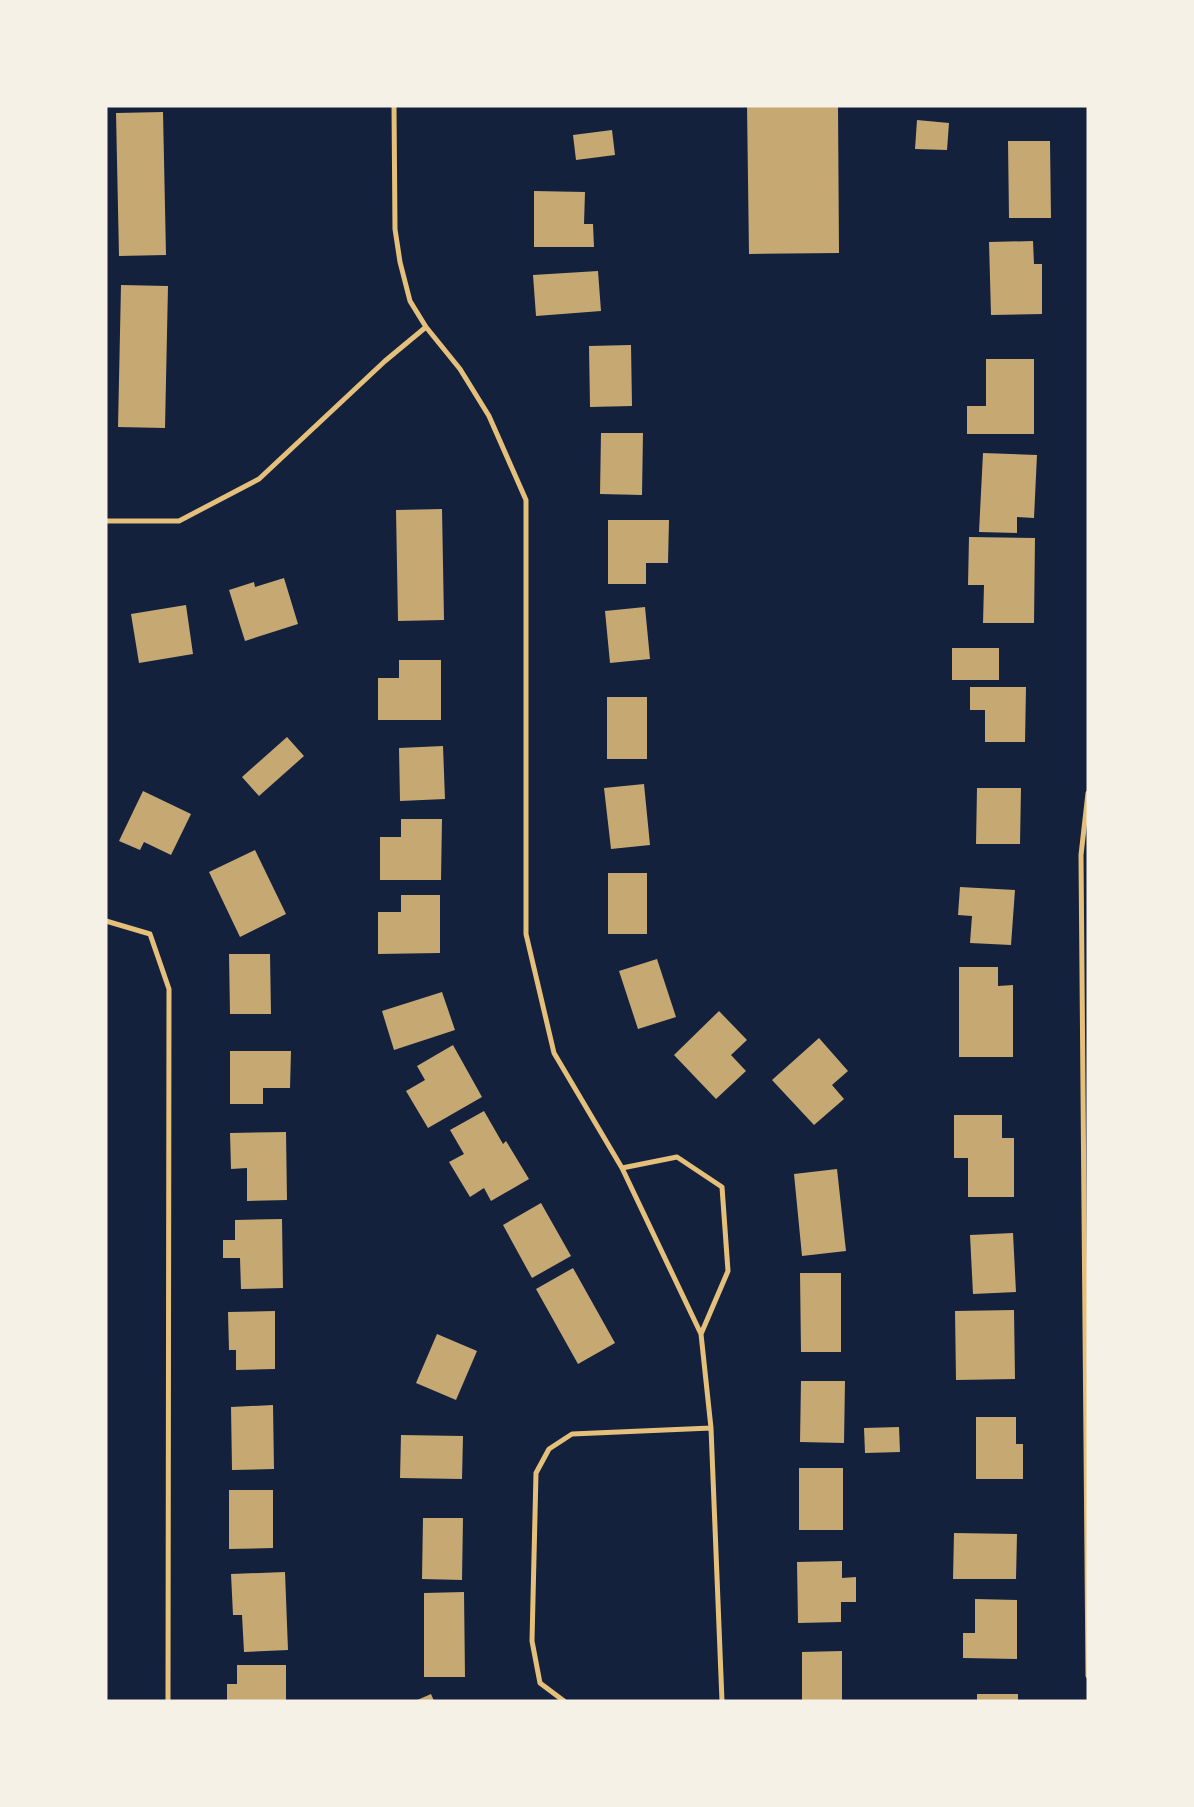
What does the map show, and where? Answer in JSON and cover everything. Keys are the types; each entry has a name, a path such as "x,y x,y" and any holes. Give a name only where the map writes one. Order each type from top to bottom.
{"street":[{"path":"394,106 394,210 403,278 410,301 426,327 460,369 489,416 526,500 526,934 554,1053 622,1168 701,1334 710,1428 722,1701"},
{"path":"106,521 179,521 259,479 385,361 426,327"},
{"path":"1088,793 1081,855 1088,1676"},
{"path":"1081,855 1088,855"},
{"path":"106,921 150,934 169,989 168,1701"},
{"path":"622,1168 677,1157 722,1186 728,1271 701,1334"},
{"path":"564,1701 540,1683 532,1641 536,1473 549,1449 572,1434 710,1428"}],"building":[{"path":"747,106 838,106 839,253 749,254"},
{"path":"163,112 166,255 119,256 116,113"},
{"path":"917,120 949,123 947,150 915,149"},
{"path":"612,130 615,155 576,160 573,135"},
{"path":"1008,141 1050,141 1051,218 1009,218"},
{"path":"534,191 585,192 584,224 593,224 594,247 534,247"},
{"path":"1033,241 1034,264 1042,264 1042,314 991,315 989,242"},
{"path":"598,271 601,311 536,316 533,275"},
{"path":"121,285 168,286 165,428 118,427"},
{"path":"631,345 632,406 590,407 589,346"},
{"path":"986,359 1034,359 1034,434 967,434 967,406 986,406"},
{"path":"601,433 643,433 642,495 600,494"},
{"path":"983,453 1037,455 1034,518 1017,517 1017,533 979,532"},
{"path":"442,509 444,620 398,621 396,510"},
{"path":"608,520 669,520 668,563 646,563 646,584 608,584"},
{"path":"969,537 1035,538 1034,623 983,623 984,585 968,585"},
{"path":"284,578 298,624 245,641 229,590 254,582 255,587"},
{"path":"186,605 193,654 139,663 131,614"},
{"path":"645,607 650,659 610,663 605,611"},
{"path":"952,648 999,648 999,680 952,680"},
{"path":"399,660 441,660 441,720 378,720 378,678 399,678"},
{"path":"970,687 1026,687 1025,742 985,742 985,710 970,710"},
{"path":"607,697 647,697 647,759 607,759"},
{"path":"287,737 304,756 259,796 242,777"},
{"path":"443,746 445,799 400,801 399,748"},
{"path":"644,784 650,845 611,849 604,788"},
{"path":"977,788 1021,788 1020,844 976,844"},
{"path":"143,791 191,814 171,855 144,842 140,850 119,841"},
{"path":"401,819 442,819 441,880 380,880 380,837 401,837"},
{"path":"255,850 286,914 240,937 209,872"},
{"path":"608,873 647,873 647,934 608,934"},
{"path":"960,887 1015,890 1011,945 970,943 972,916 958,915"},
{"path":"401,895 440,895 440,953 378,954 378,912 401,912"},
{"path":"229,954 270,954 271,1014 230,1014"},
{"path":"657,959 676,1017 638,1029 619,971"},
{"path":"959,967 998,967 998,986 1013,985 1013,1057 959,1057"},
{"path":"442,992 455,1030 394,1050 382,1011"},
{"path":"719,1011 747,1040 731,1055 746,1071 716,1099 674,1055"},
{"path":"819,1038 848,1071 832,1085 844,1099 814,1125 772,1080"},
{"path":"453,1045 482,1097 428,1128 406,1091 425,1080 417,1066"},
{"path":"230,1051 291,1051 290,1088 263,1088 263,1104 230,1104"},
{"path":"484,1111 503,1144 506,1141 529,1179 491,1201 484,1188 470,1197 449,1162 464,1154 450,1130"},
{"path":"954,1115 1002,1115 1002,1138 1014,1138 1014,1197 968,1197 968,1158 954,1158"},
{"path":"286,1132 287,1200 247,1201 247,1168 231,1169 230,1133"},
{"path":"837,1169 846,1251 802,1256 794,1174"},
{"path":"541,1203 571,1256 532,1278 503,1225"},
{"path":"282,1219 283,1288 241,1289 240,1258 223,1258 223,1240 235,1240 235,1220"},
{"path":"1013,1233 1016,1292 973,1294 970,1235"},
{"path":"573,1268 615,1343 578,1364 536,1289"},
{"path":"800,1273 841,1273 841,1352 801,1352"},
{"path":"1014,1310 1015,1379 956,1380 955,1311"},
{"path":"275,1311 275,1369 236,1370 236,1350 229,1350 228,1312"},
{"path":"437,1334 477,1351 456,1400 416,1383"},
{"path":"801,1381 845,1381 844,1443 800,1442"},
{"path":"273,1405 274,1469 232,1470 231,1407"},
{"path":"976,1417 1016,1417 1016,1444 1023,1444 1023,1479 976,1479"},
{"path":"899,1427 900,1452 865,1453 864,1428"},
{"path":"401,1435 463,1436 462,1479 400,1478"},
{"path":"799,1468 843,1468 843,1530 799,1530"},
{"path":"229,1490 273,1490 273,1548 229,1549"},
{"path":"423,1518 463,1518 462,1580 422,1579"},
{"path":"954,1533 1017,1534 1016,1579 953,1579"},
{"path":"842,1561 842,1578 856,1577 856,1602 841,1602 841,1622 798,1623 797,1562"},
{"path":"285,1572 288,1650 244,1652 242,1615 233,1615 231,1574"},
{"path":"464,1592 465,1677 424,1677 424,1593"},
{"path":"975,1599 1017,1600 1017,1659 963,1658 963,1633 975,1633"},
{"path":"842,1651 842,1701 802,1701 802,1652"},
{"path":"237,1665 286,1665 286,1701 227,1701 227,1684 237,1684"},
{"path":"431,1694 434,1701 415,1701"},
{"path":"977,1694 1018,1694 1018,1701 977,1701"}]}
